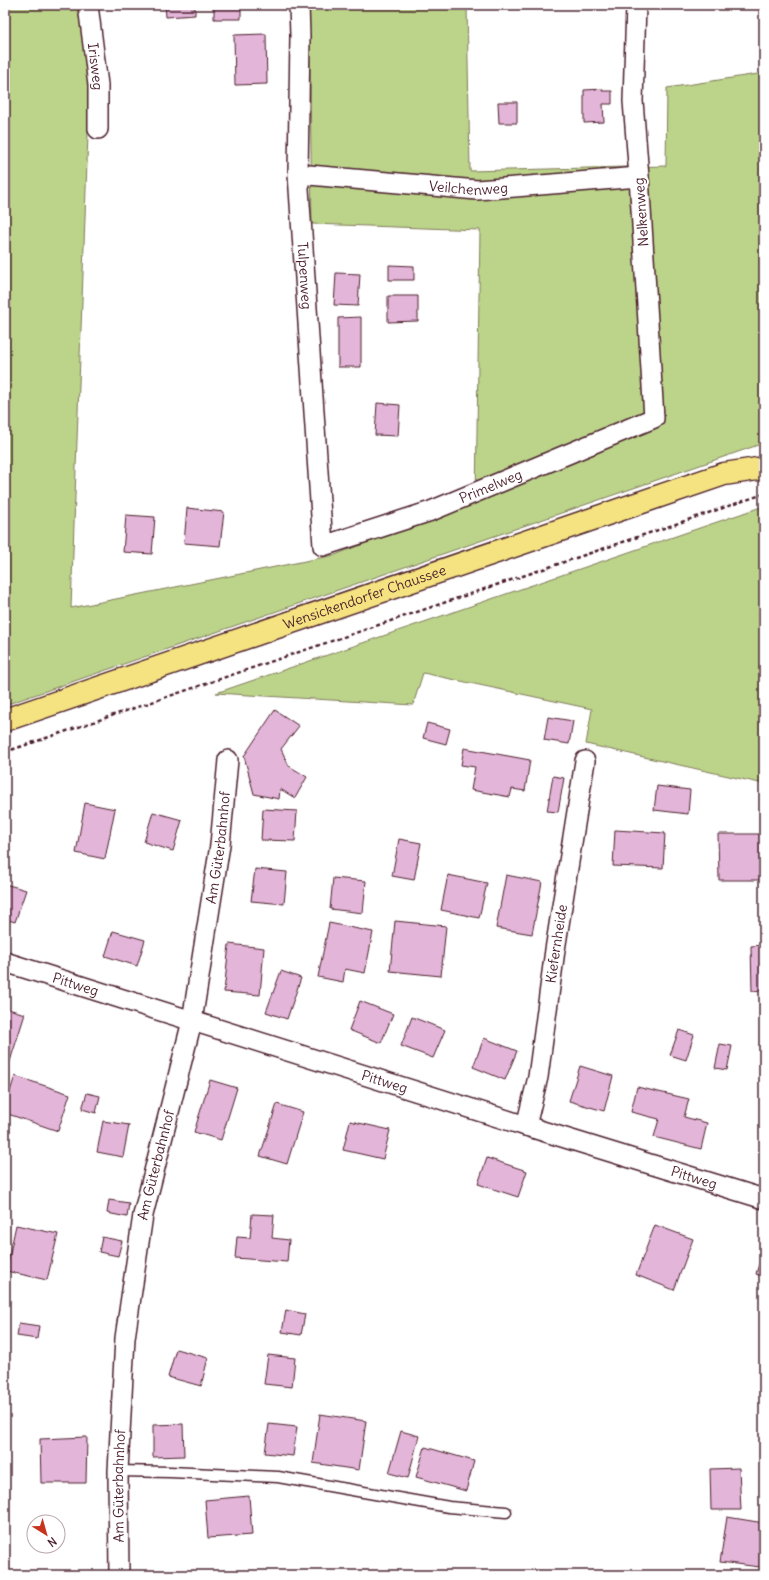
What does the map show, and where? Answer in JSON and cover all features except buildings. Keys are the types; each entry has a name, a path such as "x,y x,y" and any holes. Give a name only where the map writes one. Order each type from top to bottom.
{"main road":[{"name":"Wensickendorfer Chaussee","path":"5,720 724,474 764,453"},
{"name":"Wensickendorfer Chaussee","path":"724,474 764,468"}],"street":[{"name":"Irisweg","path":"88,5 98,85 98,129"},
{"name":"Tulpenweg","path":"299,5 298,174 323,546"},
{"name":"Nelkenweg","path":"636,5 633,101 654,418"},
{"name":"Veilchenweg","path":"298,174 477,190 639,177"},
{"name":"Primelweg","path":"323,546 431,511 654,418"},
{"name":"Am Güterbahnhof","path":"119,1575 118,1471 126,1338 143,1215 192,1021 220,845 228,760"},
{"name":"Kiefernheide","path":"526,1126 538,1077 555,950 585,761"},
{"name":"Pittweg","path":"5,962 526,1126 764,1199"}],"lane":[{"path":"118,1471 278,1477 449,1507 506,1512"}],"path":[{"path":"5,752 764,494"}],"green space":[{"path":"5,5 77,5 90,78 71,608 335,555 476,498 480,230 312,224 309,5 467,5 470,171 666,166 667,88 764,73 764,443 5,705"},
{"path":"764,506 764,784 586,744 592,709 423,673 413,705 216,693"}]}
